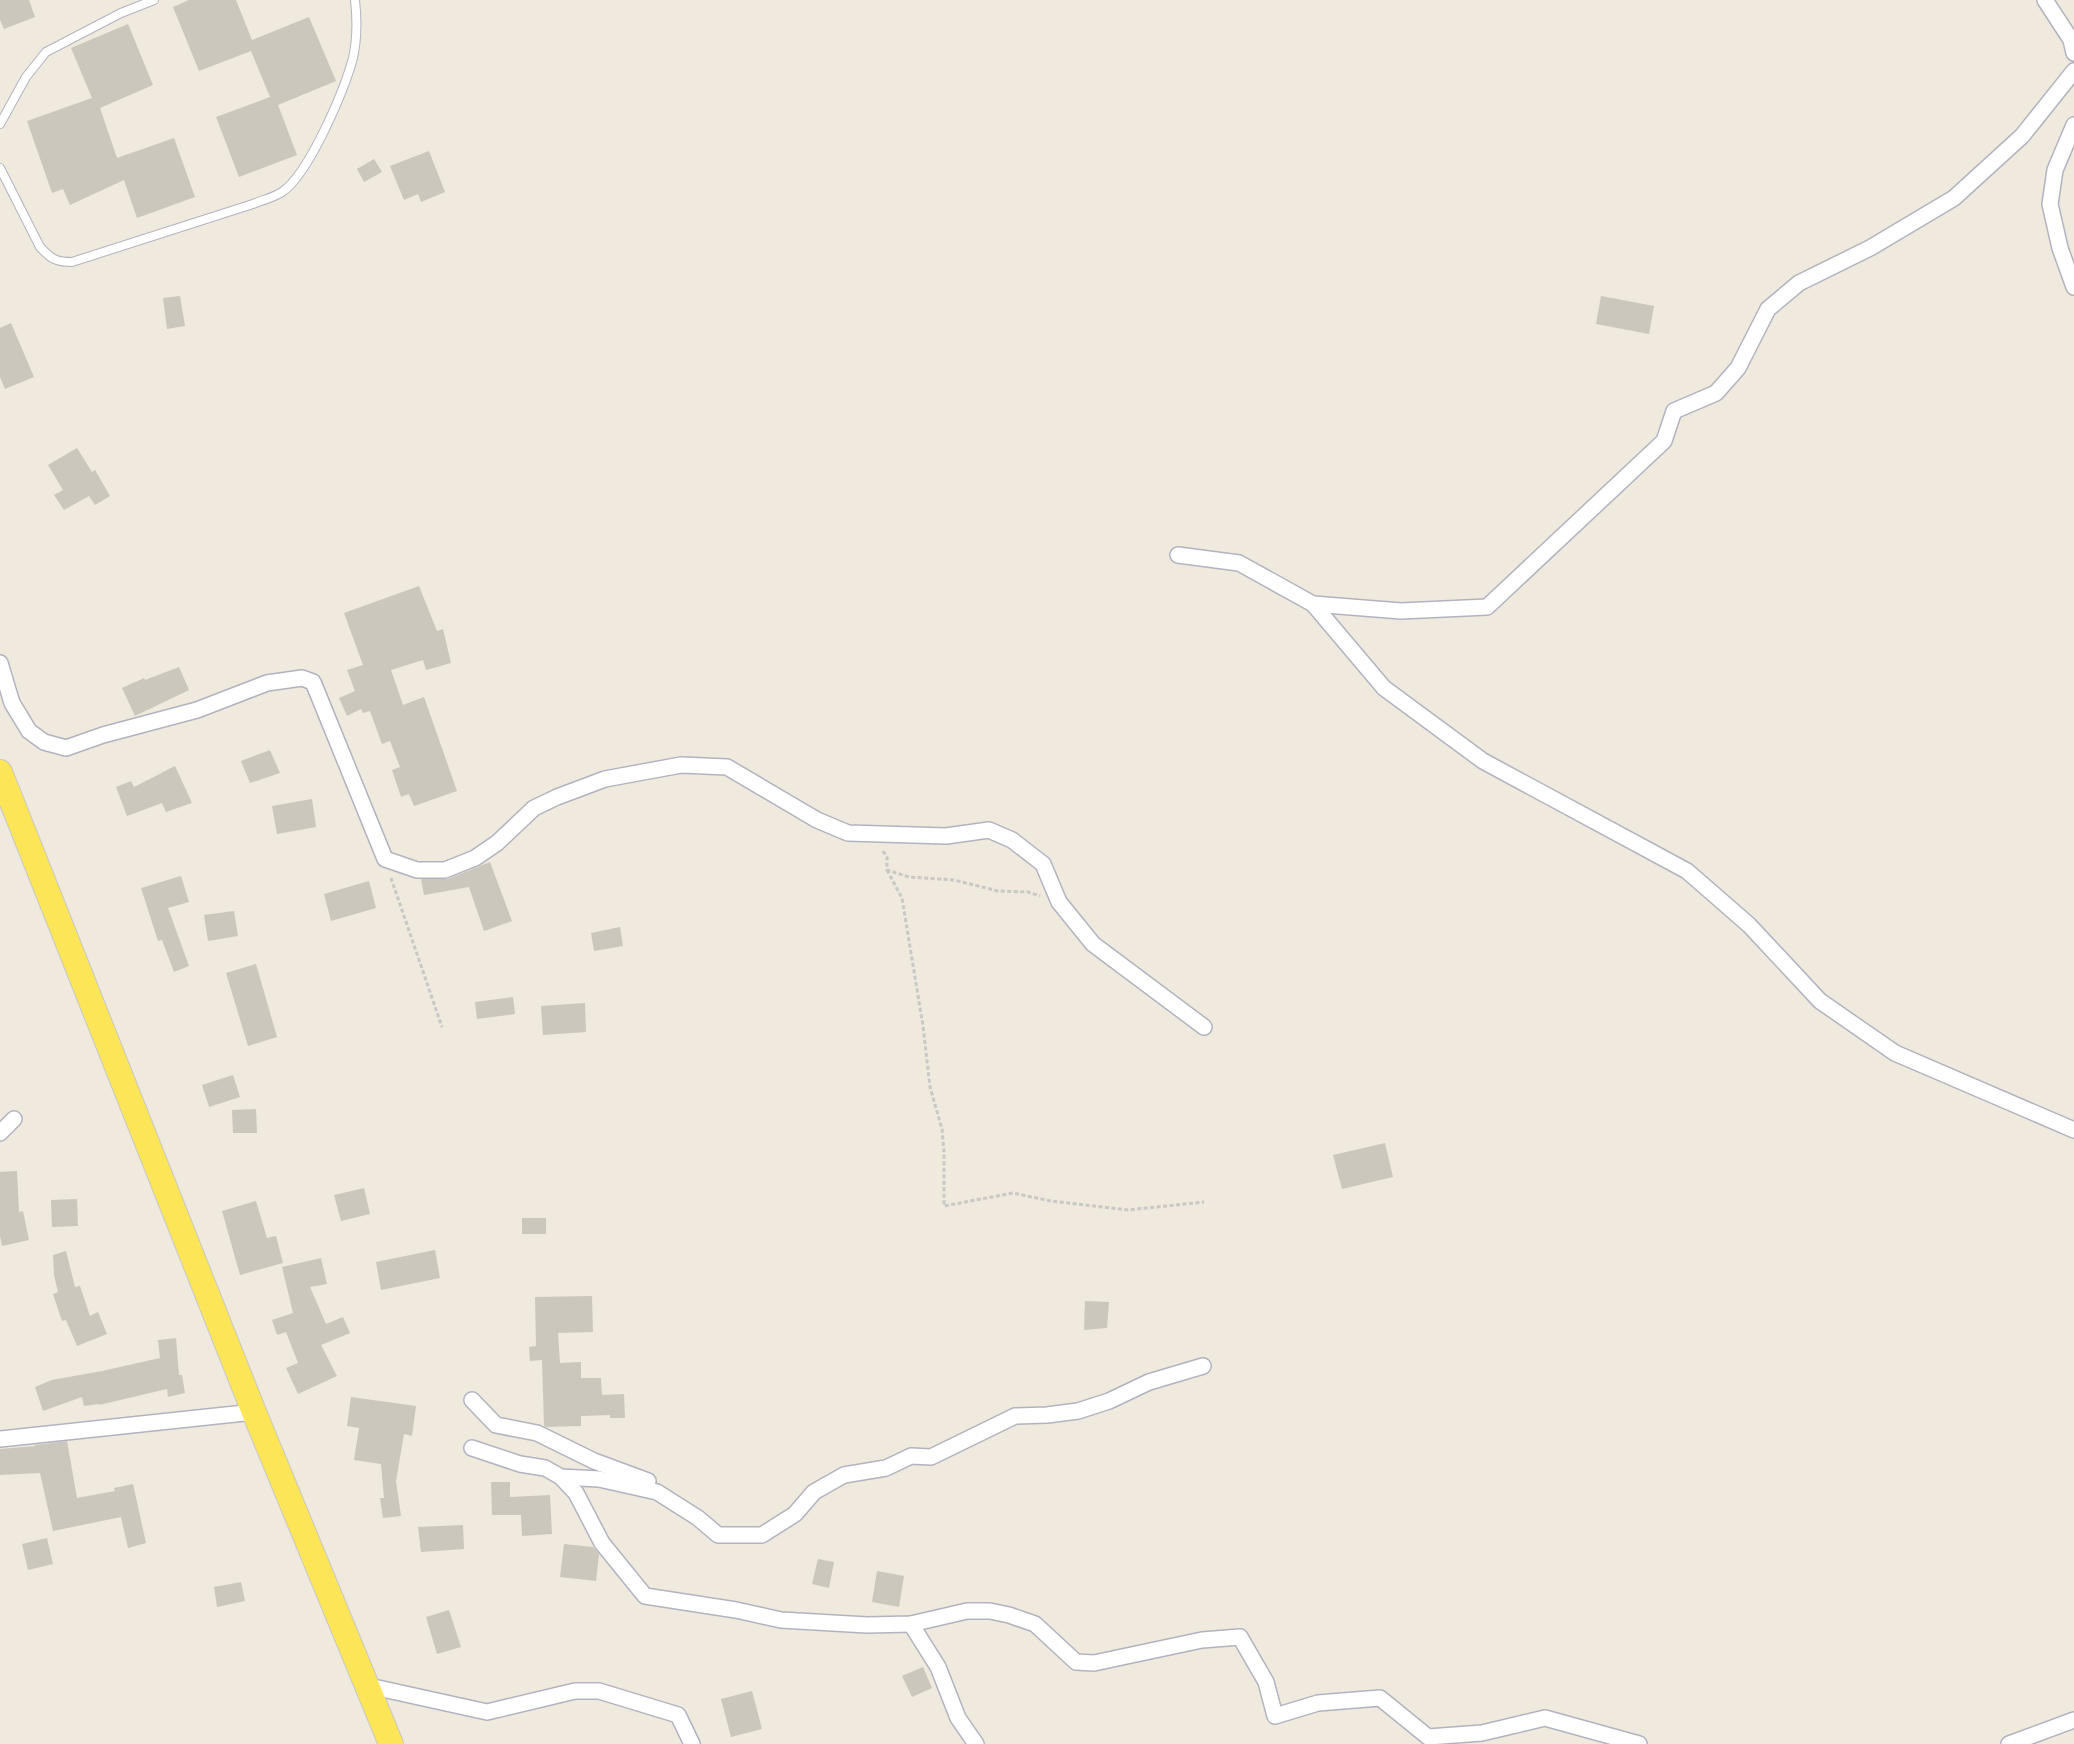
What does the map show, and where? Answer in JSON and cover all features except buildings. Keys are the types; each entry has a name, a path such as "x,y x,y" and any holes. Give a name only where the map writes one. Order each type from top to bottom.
{"main road":[{"path":"0,772 254,1412 369,1686 391,1744"}],"street":[{"path":"2045,0 2071,40 2074,53"},
{"path":"1313,604 1401,611 1487,606 1664,441 1674,410 1716,393 1738,368 1768,309 1799,283 1870,248 1954,198 2022,136 2074,71"},
{"path":"2074,126 2055,170 2050,204 2060,248 2074,287"},
{"path":"1178,554 1239,563 1313,604 1384,688 1483,761 1687,871 1749,925 1820,1001 1895,1053 2074,1130"},
{"path":"0,663 12,702 30,731 44,742 66,748 103,735 197,710 267,683 302,678 313,682 385,858 417,870 445,870 476,858 497,843 534,808 557,797 605,779 681,765 727,767 817,820 848,832 946,836 989,830 1012,840 1043,864 1060,902 1093,944 1204,1027"},
{"path":"0,1133 14,1119"},
{"path":"561,1478 598,1479 657,1492 698,1518 718,1535 762,1535 795,1514 814,1492 844,1475 886,1468 910,1456 931,1457 1015,1416 1047,1415 1078,1411 1109,1401 1149,1382 1203,1366"},
{"path":"472,1400 496,1426 537,1434 638,1479 662,1484 676,1505"},
{"path":"0,1439 254,1412"},
{"path":"472,1448 520,1464 545,1468 561,1478 576,1493 602,1543 644,1596 736,1610 781,1620 867,1625 911,1624 968,1611 990,1611 1009,1615 1034,1624 1076,1662 1094,1663 1202,1640 1240,1637 1266,1682 1275,1716 1318,1703 1380,1698 1428,1736 1482,1732 1544,1718 1639,1744"},
{"path":"911,1624 938,1667 958,1718 976,1744"},
{"path":"369,1686 487,1712 575,1691 598,1691 678,1715 692,1744"},
{"path":"2009,1744 2074,1720"}],"lane":[{"path":"0,124 26,77 46,52 122,13 154,0"},
{"path":"0,168 40,247 50,258 58,262 72,262 253,204 282,192 303,170 344,83 353,56 355,0"}],"path":[{"path":"874,832 887,857 887,870 902,898 923,1026 930,1087 942,1129 944,1206 1013,1193 1051,1201 1128,1210 1204,1202"},
{"path":"385,858 442,1027"},
{"path":"887,870 909,878 943,878 998,891 1028,892 1060,902"}]}
